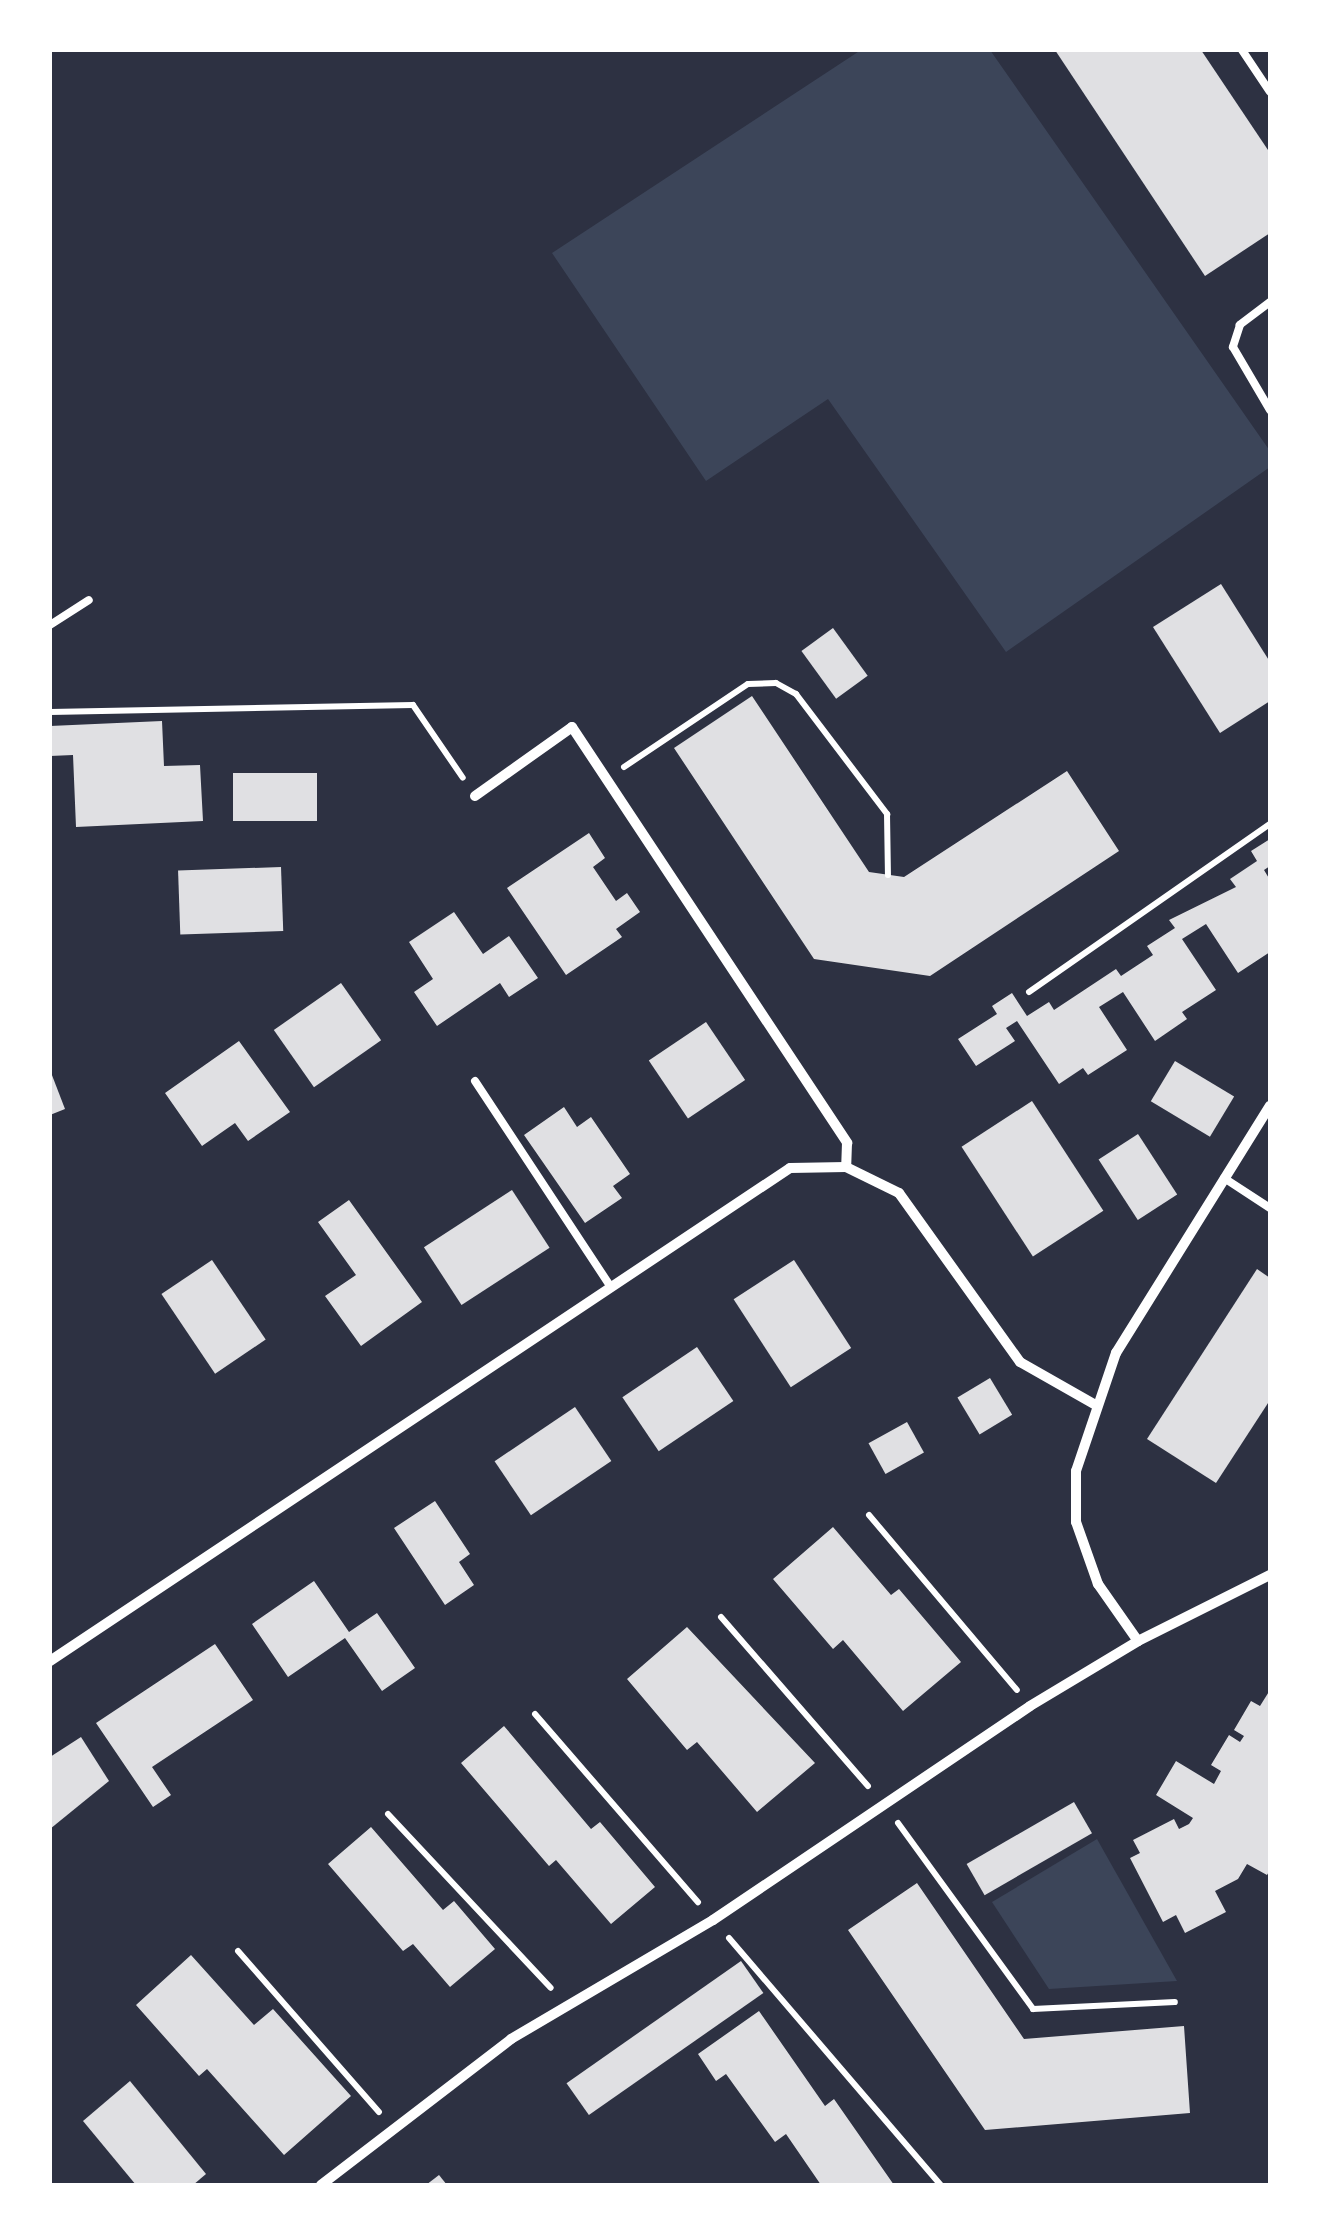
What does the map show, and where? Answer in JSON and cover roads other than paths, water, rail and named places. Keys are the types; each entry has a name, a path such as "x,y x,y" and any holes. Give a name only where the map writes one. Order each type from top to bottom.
{"street":[{"path":"475,796 572,726 847,1143 846,1167"},
{"path":"1138,1641 1098,1584 1076,1522 1076,1471 1094,1404 1116,1353 1270,1106"},
{"path":"50,1660 790,1168 846,1167 898,1194 1020,1362 1094,1404"},
{"path":"321,2185 511,2039 714,1920 1030,1706 1138,1641 1270,1575"}],"lane":[{"path":"1242,50 1270,92"},
{"path":"1270,302 1240,325 1233,347 1270,410"},
{"path":"50,625 89,600"},
{"path":"475,1081 611,1287"},
{"path":"1224,1178 1270,1208"}]}
